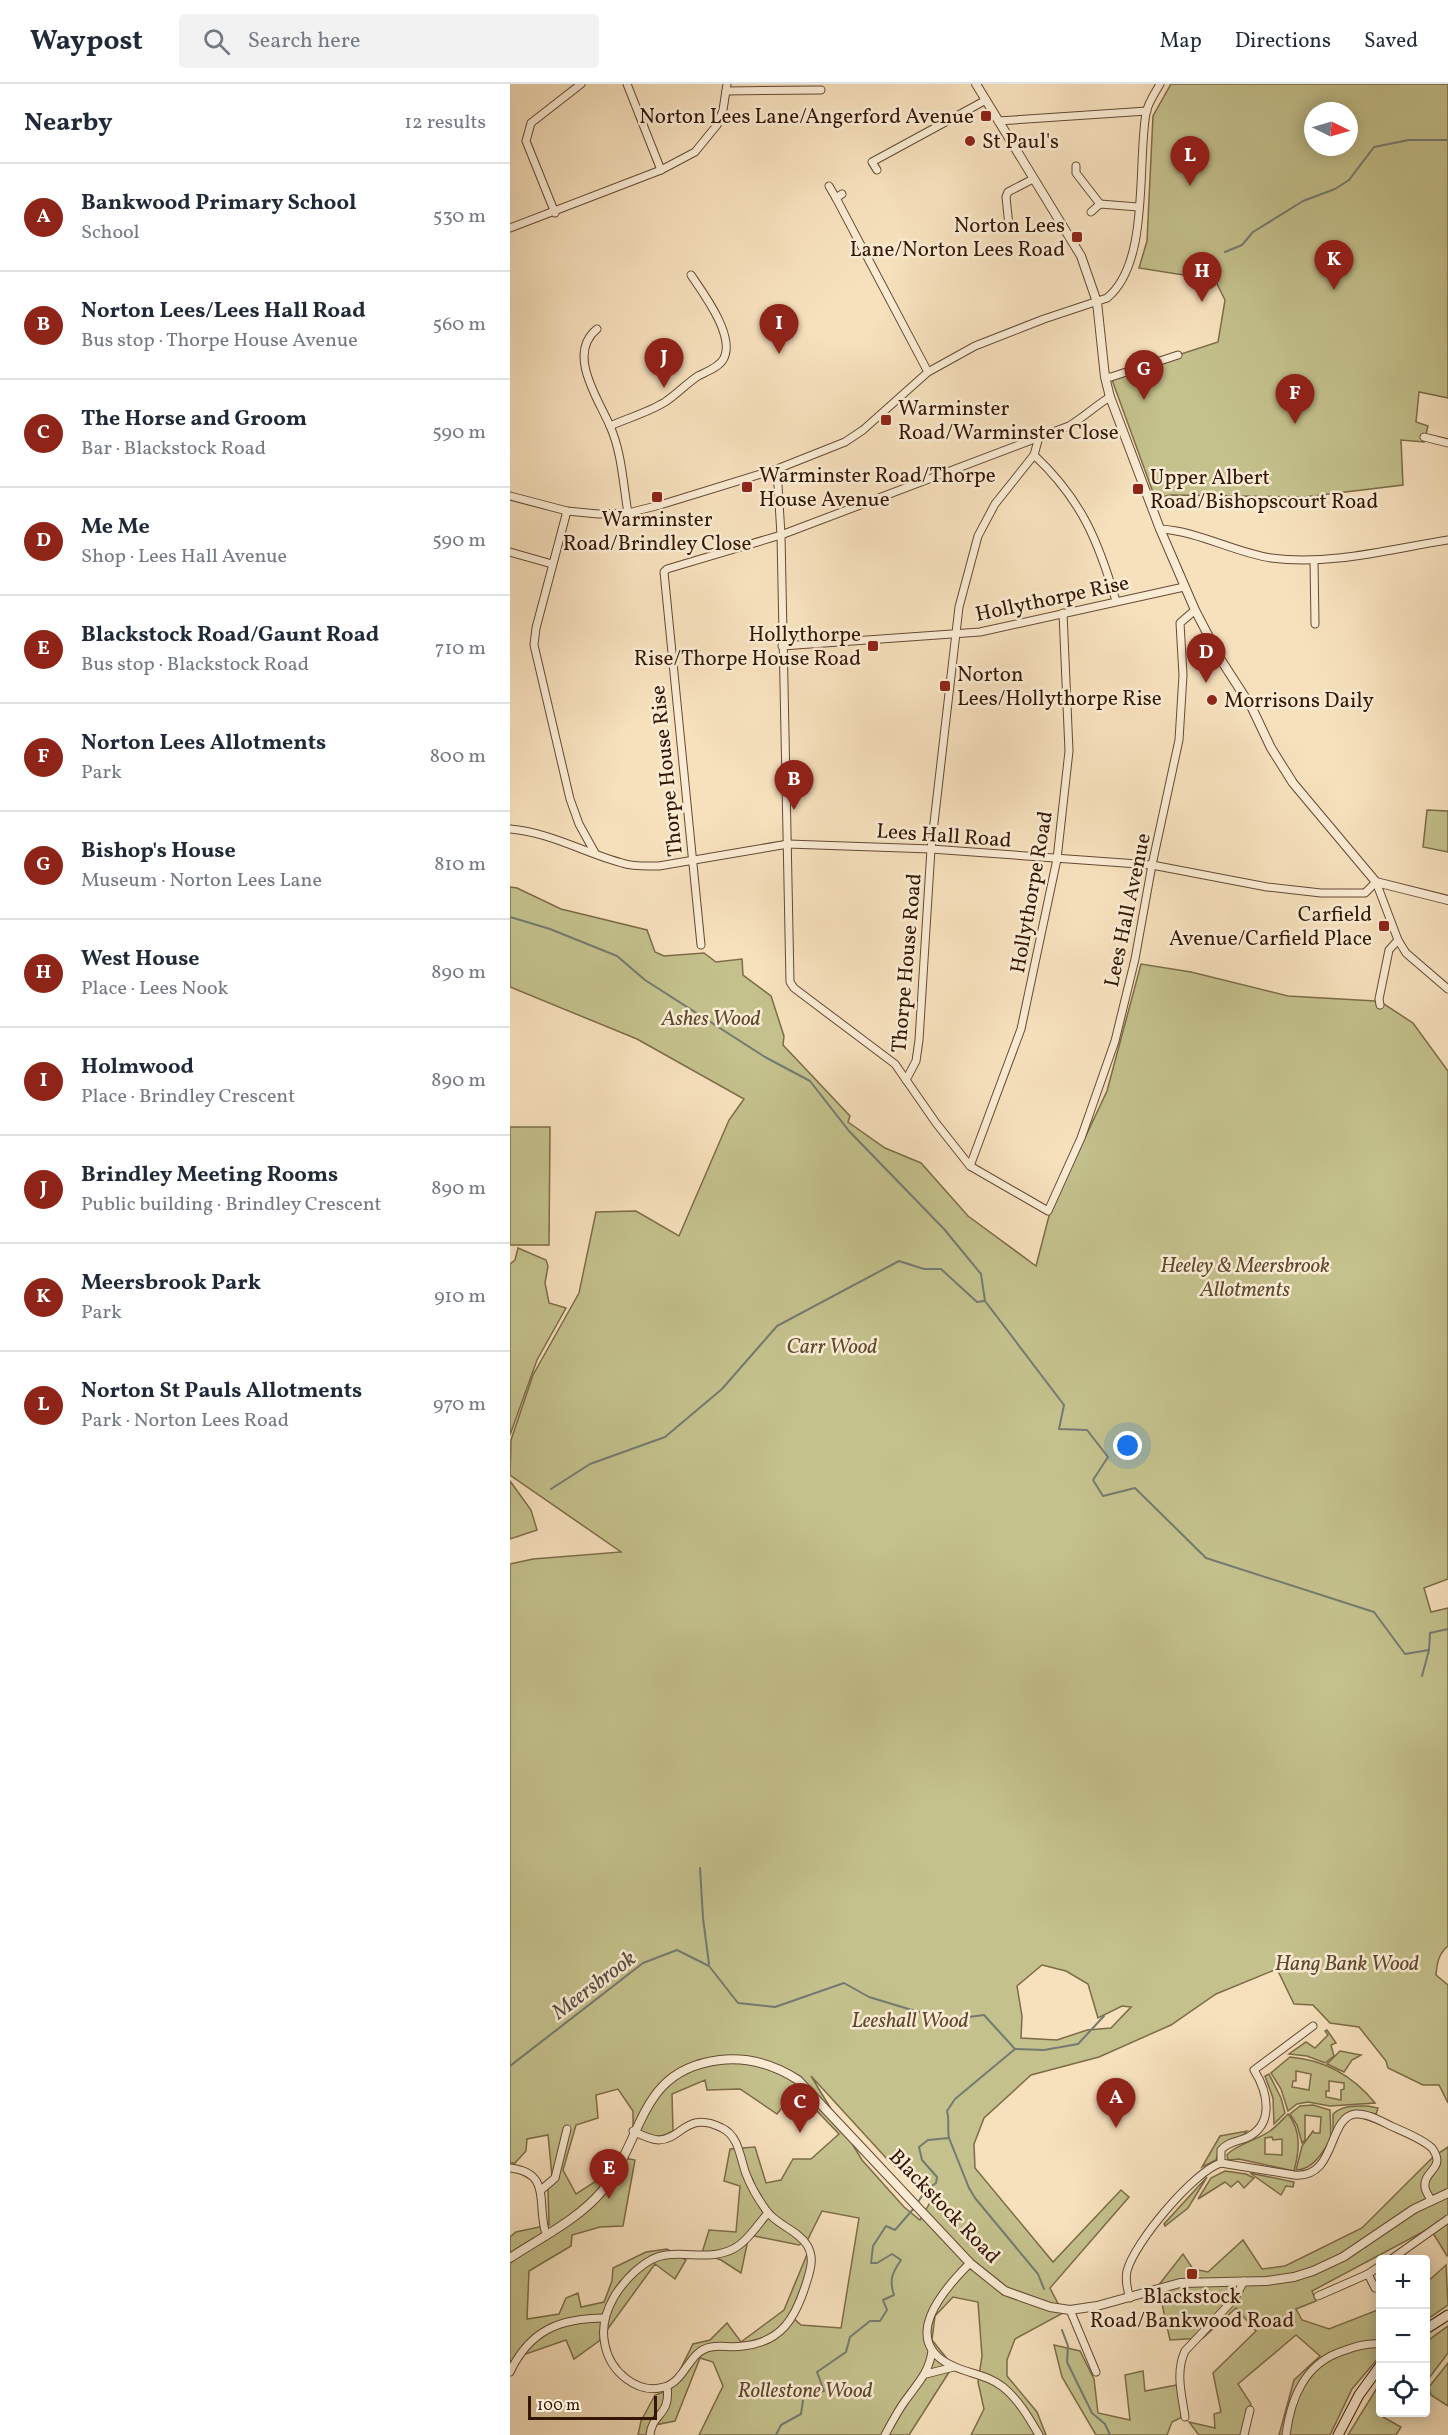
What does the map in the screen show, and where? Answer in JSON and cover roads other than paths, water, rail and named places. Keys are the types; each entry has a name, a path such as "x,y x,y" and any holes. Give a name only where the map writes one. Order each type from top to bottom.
{"main road":[{"path":"1430,2326 1448,2314"},
{"path":"1338,2435 1359,2395 1376,2372"}],"street":[{"path":"555,213 526,141 527,131 531,123 581,84"},
{"path":"627,84 661,170"},
{"path":"976,84 1081,256 1097,302 1105,377 1110,397 1184,587 1221,660 1252,708 1271,748 1293,783 1376,882 1398,940 1406,952 1448,989"},
{"path":"510,496 567,511 598,514 628,513 777,469 845,442 863,430 928,372 975,346 1044,319 1097,302 1114,292 1127,274 1136,242 1147,111 1160,84"},
{"path":"510,228 555,213 661,170 695,152 717,125 723,110 726,88 821,90"},
{"path":"877,170 872,162 986,100"},
{"path":"998,121 1147,111"},
{"path":"1076,166 1076,173 1100,204"},
{"path":"1009,226 1006,197 1008,192 1033,179"},
{"path":"829,186 839,196 928,372"},
{"path":"1091,212 1100,204 1138,207"},
{"path":"610,426 665,402 696,378 719,365 724,359 726,348 721,324 711,304 691,275"},
{"path":"597,329 589,335 586,363 590,388 610,426 618,453 628,513"},
{"path":"1105,377 1178,355"},
{"name":"Thorpe House Rise","path":"701,945 663,575 667,569 781,534 1069,426 1110,397"},
{"name":"Thorpe House Road","path":"906,1080 916,1061 919,1040 932,849 959,607 978,536 995,504 1034,455 1039,437"},
{"path":"1424,437 1448,443"},
{"path":"1034,455 1057,477 1077,504 1104,561 1116,601"},
{"path":"777,469 781,534 790,982 895,1064 970,1166"},
{"path":"567,511 536,628 534,645 570,799 579,824 594,853"},
{"path":"1160,529 1176,530 1262,556 1314,561 1448,540"},
{"path":"510,552 552,564"},
{"path":"1314,561 1315,624"},
{"name":"Hollythorpe Rise","path":"783,646 981,632 1184,587"},
{"name":"Lees Hall Avenue","path":"970,1166 1048,1211 1081,1138 1115,1041 1135,959 1152,865 1179,740 1183,675 1180,623 1195,610"},
{"name":"Hollythorpe Road","path":"970,1166 1020,1029 1057,859 1069,751 1063,613"},
{"name":"Lees Hall Road","path":"510,829 543,836 622,864 639,866 659,866 788,844 932,849 1152,865 1267,887 1320,893 1365,893 1376,882"},
{"path":"1376,882 1448,900"},
{"path":"1380,1005 1379,999 1389,950 1398,940"},
{"path":"1221,2163 1221,2150 1226,2145 1255,2132 1261,2127 1266,2117 1265,2094 1254,2070 1313,2026"},
{"name":"Blackstock Road","path":"510,2258 588,2206 602,2191 621,2161 650,2100 658,2090 686,2068 728,2060 755,2062 789,2074 807,2086 970,2263 1005,2291 1050,2307 1070,2310 1097,2306 1180,2283 1267,2281 1313,2271 1350,2253 1394,2222 1431,2200 1448,2193"},
{"path":"1130,2298 1126,2276 1135,2254 1159,2219 1196,2179 1214,2165 1221,2163 1304,2176 1322,2165 1347,2118 1356,2114 1363,2115 1432,2148 1437,2155 1436,2167 1426,2181 1425,2188 1431,2200"},
{"path":"633,2132 655,2140 669,2137 685,2126 695,2123 715,2125 725,2129 738,2147 752,2188 768,2213 803,2239 810,2251 811,2268 797,2309 789,2324 778,2333 758,2343 704,2349 689,2364 678,2381 667,2387 656,2389 637,2386 617,2370 605,2345 604,2318 615,2295 644,2265 666,2255 712,2255 734,2248 768,2213"},
{"path":"541,2190 555,2178 567,2129"},
{"path":"510,2168 530,2174 537,2180 541,2190 541,2217 546,2234"},
{"path":"1396,2255 1448,2219"},
{"path":"885,2435 931,2363 932,2351 928,2340 929,2316 947,2286 970,2263"},
{"path":"1318,2296 1376,2269"},
{"path":"1368,2274 1375,2288"},
{"path":"1185,2417 1178,2372 1181,2360 1185,2351 1235,2298 1244,2281"},
{"path":"1070,2310 1096,2372"},
{"path":"510,2372 525,2348 549,2328 572,2320 604,2318"},
{"path":"1286,2435 1289,2414 1296,2393 1302,2381 1315,2367 1332,2354 1363,2344 1376,2344"},
{"path":"932,2351 954,2367 981,2375 1003,2387 1016,2399 1040,2435"},
{"path":"926,2374 954,2367"},
{"path":"650,2435 653,2423 667,2406 669,2399 667,2387"},
{"path":"1244,2435 1250,2410"}],"waterway":[{"path":"1225,252 1242,245 1253,232 1303,201 1335,189 1349,180 1374,147 1409,140 1448,140"},
{"path":"510,917 550,929 617,956 645,980 765,1057 810,1081 849,1131 944,1229 981,1274 985,1301 1064,1405 1059,1429 1087,1430 1108,1457 1093,1480 1103,1496 1135,1488 1206,1558 1374,1612 1405,1654 1429,1650"},
{"path":"551,1489 590,1464 665,1437 722,1389 777,1326 899,1261 924,1269 941,1269 977,1302 984,1301"},
{"path":"1422,1676 1429,1650 1430,1633 1448,1629"},
{"path":"700,1868 709,1964"},
{"name":"Meersbrook","path":"510,2066 643,1963 677,1950 709,1966 738,2003 775,2007 844,1983 869,1997 945,2020 984,2015 1015,2049"},
{"path":"918,2202 926,2190 936,2183 937,2177 922,2160 919,2147 928,2140 949,2138 947,2111 955,2099 1015,2049 1044,2050 1078,2044 1104,2016"},
{"path":"949,2138 975,2198 1038,2274 1044,2289"},
{"path":"776,2435 781,2425 801,2414 804,2394 824,2391 817,2372 846,2352 850,2337 870,2321 880,2321 887,2310 883,2300 894,2295 892,2277 901,2260 892,2254 877,2263 871,2263 873,2246 886,2226 895,2230 915,2207"},
{"path":"1062,2330 1068,2346 1067,2362 1092,2413 1105,2424 1110,2435"}],"place":[{"name":"Norton Lees Lane/Angerford Avenue","path":"986,116"},
{"name":"St Paul's","path":"970,141"},
{"name":"Norton St Pauls Allotments","path":"1190,186"},
{"name":"Norton Lees Lane/Norton Lees Road","path":"1077,237"},
{"name":"Meersbrook Park","path":"1334,290"},
{"name":"West House","path":"1202,302"},
{"name":"Holmwood","path":"779,354"},
{"name":"Brindley Meeting Rooms","path":"664,388"},
{"name":"Bishop's House","path":"1144,400"},
{"name":"Warminster Road/Warminster Close","path":"886,420"},
{"name":"Norton Lees Allotments","path":"1295,424"},
{"name":"Warminster Road/Thorpe House Avenue","path":"747,487"},
{"name":"Upper Albert Road/Bishopscourt Road","path":"1138,489"},
{"name":"Warminster Road/Brindley Close","path":"657,497"},
{"name":"Hollythorpe Rise/Thorpe House Road","path":"873,646"},
{"name":"Me Me","path":"1206,683"},
{"name":"Norton Lees/Hollythorpe Rise","path":"945,686"},
{"name":"Morrisons Daily","path":"1212,700"},
{"name":"Norton Lees/Lees Hall Road","path":"794,810"},
{"name":"Carfield Avenue/Carfield Place","path":"1384,926"},
{"name":"Bankwood Primary School","path":"1116,2128"},
{"name":"The Horse and Groom","path":"800,2133"},
{"name":"Blackstock Road/Gaunt Road","path":"609,2199"},
{"name":"Blackstock Road/Bankwood Road","path":"1192,2274"}],"park label":[{"name":"Ashes Wood","path":"711,1018"},
{"name":"Heeley & Meersbrook Allotments","path":"1245,1277"},
{"name":"Carr Wood","path":"832,1346"},
{"name":"Hang Bank Wood","path":"1347,1963"},
{"name":"Leeshall Wood","path":"910,2020"},
{"name":"Rollestone Wood","path":"805,2390"}]}
